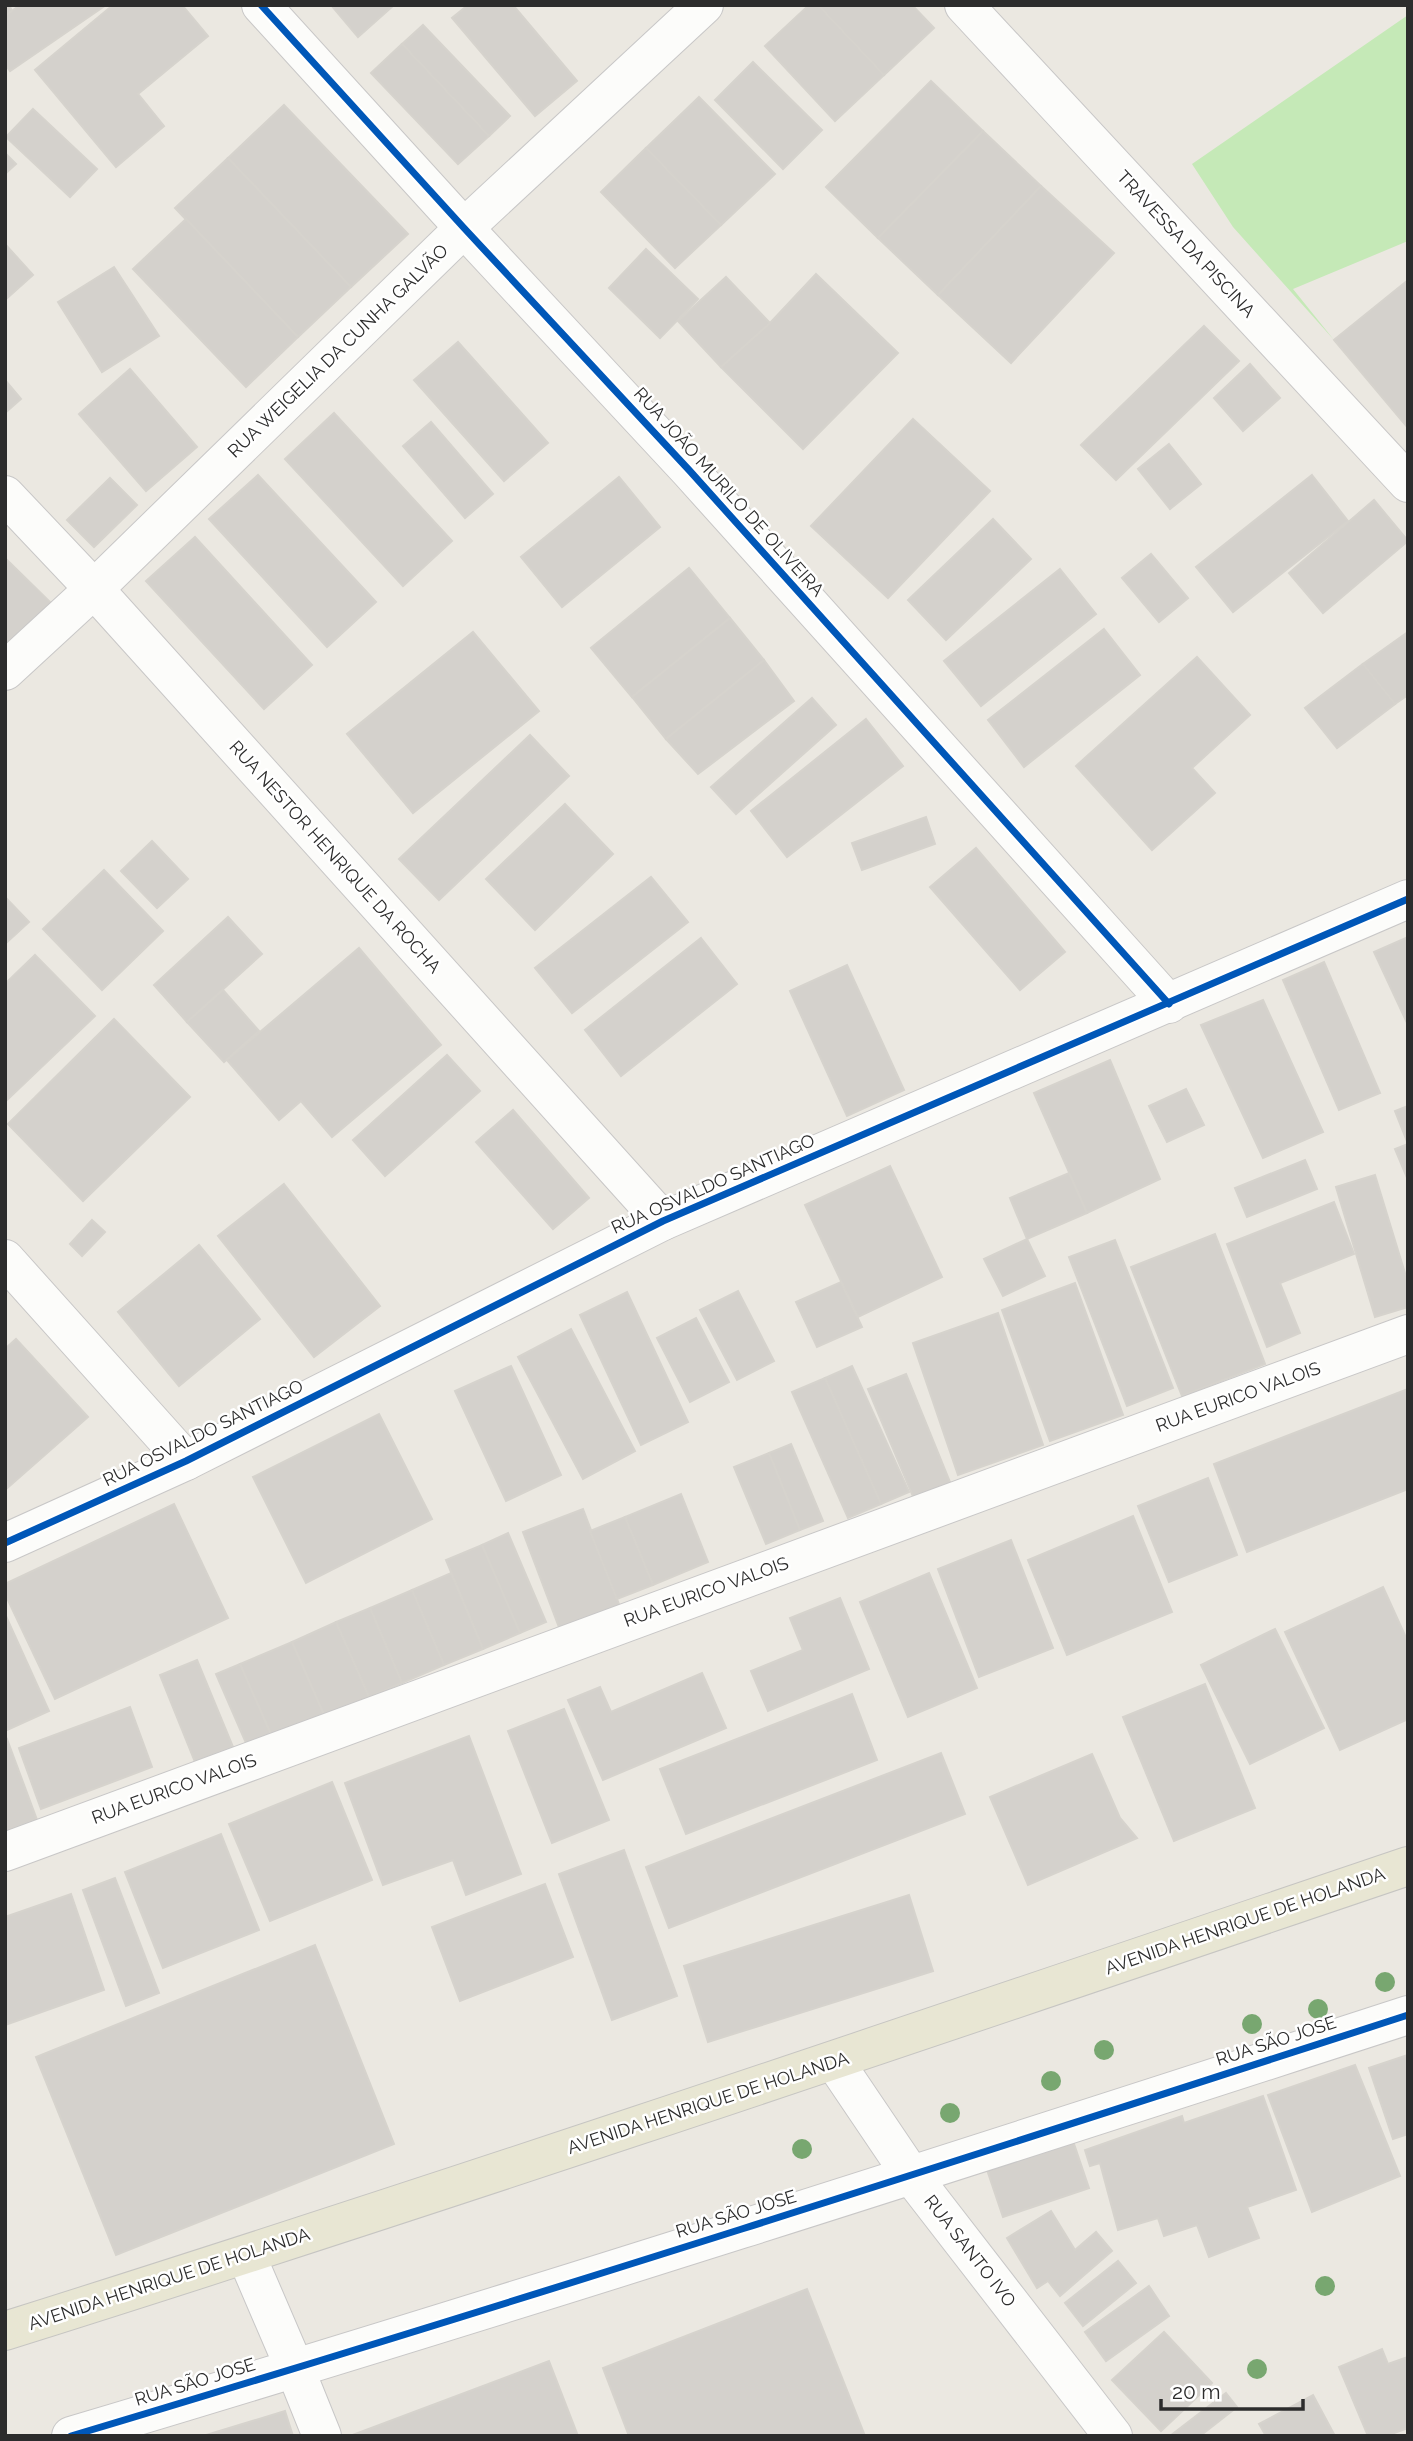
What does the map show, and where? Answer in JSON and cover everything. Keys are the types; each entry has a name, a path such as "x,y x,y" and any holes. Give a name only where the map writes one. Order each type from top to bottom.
{"main road":[{"name":"AVENIDA HENRIQUE DE HOLANDA","path":"5,2331 246,2255 834,2061 1408,1866"}],"street":[{"name":"RUA JOÃO MURILO DE OLIVEIRA","path":"261,5 689,470 1169,1004"},
{"name":"RUA WEIGELIA DA CUNHA GALVÃO","path":"5,671 94,589 464,228 704,5"},
{"name":"TRAVESSA DA PISCINA","path":"964,5 1408,483"},
{"name":"RUA NESTOR HENRIQUE DA ROCHA","path":"5,495 94,589 663,1221"},
{"name":"RUA OSVALDO SANTIAGO","path":"5,1544 186,1461 663,1221 1408,899"},
{"path":"5,1259 186,1461"},
{"name":"RUA EURICO VALOIS","path":"5,1852 1408,1334"},
{"name":"RUA SÃO JOSE","path":"71,2436 296,2369 1408,2015"},
{"name":"RUA SANTO IVO","path":"834,2061 911,2175 1113,2436"},
{"path":"246,2255 322,2436"}],"green space":[{"path":"1408,15 1408,241 1293,289 1334,340 1233,227 1192,164"}],"building":[{"path":"5,5 9,5 12,11 5,16"},
{"path":"20,5 106,5 10,71 5,64 5,16"},
{"path":"113,5 182,5 208,36 138,94 164,126 116,167 35,70"},
{"path":"331,5 394,5 358,37"},
{"path":"468,5 513,5 577,81 535,116 452,18"},
{"path":"809,5 818,5 884,75 835,121 765,46"},
{"path":"818,5 912,5 934,28 884,75"},
{"path":"423,25 510,116 489,136 402,44"},
{"path":"402,44 489,136 458,164 371,73"},
{"path":"753,62 822,130 783,169 715,100"},
{"path":"931,81 983,131 878,238 826,187"},
{"path":"699,97 775,174 721,225 646,148"},
{"path":"284,105 408,234 351,287 228,158"},
{"path":"33,109 97,169 70,197 6,137"},
{"path":"983,131 1041,186 938,295 878,238"},
{"path":"646,148 721,225 675,268 601,192"},
{"path":"5,153 16,164 5,174"},
{"path":"228,158 351,287 298,337 175,208"},
{"path":"1041,186 1114,253 1011,363 938,295"},
{"path":"186,219 298,337 246,387 133,269"},
{"path":"5,244 33,275 5,300"},
{"path":"646,249 698,299 660,338 609,288"},
{"path":"114,267 159,336 102,372 58,302"},
{"path":"816,274 898,353 803,449 721,367 770,323"},
{"path":"726,277 770,323 721,367 678,321"},
{"path":"1408,280 1408,428 1334,340"},
{"path":"1204,326 1239,361 1116,480 1081,445"},
{"path":"458,342 548,443 504,481 414,380"},
{"path":"1250,364 1280,398 1243,431 1214,398"},
{"path":"130,369 197,447 146,491 79,414"},
{"path":"5,380 21,399 5,413"},
{"path":"334,413 452,541 403,586 285,459"},
{"path":"913,419 990,491 888,598 811,526"},
{"path":"431,422 493,494 465,518 403,446"},
{"path":"1169,444 1201,484 1170,509 1138,469"},
{"path":"258,475 376,602 327,647 209,519"},
{"path":"1312,475 1348,521 1233,612 1196,567"},
{"path":"619,477 660,527 562,607 521,557"},
{"path":"110,478 137,505 94,547 67,520"},
{"path":"1374,500 1408,541 1323,613 1289,573"},
{"path":"993,519 1031,559 946,640 908,600"},
{"path":"195,537 312,665 264,709 146,581"},
{"path":"1151,554 1188,598 1159,622 1122,578"},
{"path":"5,558 53,605 5,652"},
{"path":"689,568 730,618 632,697 591,648"},
{"path":"1060,569 1096,614 981,706 944,661"},
{"path":"730,618 764,660 666,739 632,697"},
{"path":"1104,629 1140,675 1024,767 988,720"},
{"path":"473,632 539,711 413,813 347,734"},
{"path":"1408,632 1408,695 1395,704 1363,664"},
{"path":"1197,657 1250,715 1192,768 1215,793 1152,850 1076,766"},
{"path":"764,660 794,701 698,774 666,739"},
{"path":"1363,664 1395,704 1337,748 1305,708"},
{"path":"812,698 836,725 736,814 711,787"},
{"path":"866,719 903,766 787,857 751,811"},
{"path":"530,735 569,776 439,900 399,859"},
{"path":"565,804 613,854 535,930 486,879"},
{"path":"926,817 935,844 862,870 852,843"},
{"path":"152,841 188,879 157,908 121,871"},
{"path":"976,848 1065,952 1020,990 930,887"},
{"path":"104,870 163,931 102,990 43,929"},
{"path":"651,877 688,922 572,1013 535,968"},
{"path":"5,897 29,922 5,944"},
{"path":"228,917 262,954 187,1022 154,985"},
{"path":"1408,937 1408,1025 1374,952"},
{"path":"701,938 737,984 621,1076 585,1030"},
{"path":"359,948 441,1045 332,1137 301,1101 279,1120 227,1060"},
{"path":"35,955 95,1016 5,1102 5,984"},
{"path":"1324,962 1380,1093 1339,1110 1283,980"},
{"path":"847,965 904,1090 847,1116 790,991"},
{"path":"223,990 259,1031 224,1062 187,1022"},
{"path":"1263,1000 1323,1132 1263,1158 1201,1025"},
{"path":"114,1019 190,1097 83,1201 8,1124"},
{"path":"447,1055 480,1091 385,1176 353,1140"},
{"path":"1110,1060 1160,1179 1087,1213 1034,1093"},
{"path":"1186,1089 1204,1125 1167,1142 1149,1106"},
{"path":"1408,1106 1408,1144 1395,1111"},
{"path":"513,1110 589,1198 553,1229 476,1142"},
{"path":"1408,1144 1408,1180 1395,1149"},
{"path":"1305,1160 1317,1189 1247,1217 1235,1188"},
{"path":"890,1166 942,1277 858,1317 805,1205"},
{"path":"1069,1173 1087,1213 1027,1239 1010,1198"},
{"path":"1375,1175 1408,1283 1408,1307 1375,1317 1336,1187"},
{"path":"284,1184 380,1306 314,1357 218,1236"},
{"path":"1334,1202 1354,1254 1280,1283 1300,1333 1267,1347 1227,1244"},
{"path":"92,1220 105,1232 82,1256 70,1244"},
{"path":"1215,1234 1265,1364 1182,1396 1131,1267"},
{"path":"1027,1239 1045,1276 1003,1296 984,1259"},
{"path":"1115,1240 1173,1388 1127,1406 1069,1257"},
{"path":"199,1245 260,1319 179,1386 118,1312"},
{"path":"841,1282 862,1327 817,1347 796,1302"},
{"path":"1075,1283 1123,1415 1050,1441 1002,1310"},
{"path":"738,1291 774,1361 737,1380 700,1310"},
{"path":"627,1292 688,1422 641,1445 580,1315"},
{"path":"998,1313 1043,1445 958,1475 913,1343"},
{"path":"696,1318 729,1382 690,1402 657,1338"},
{"path":"571,1329 635,1451 583,1479 518,1357"},
{"path":"16,1339 88,1417 5,1490 5,1349"},
{"path":"511,1366 561,1475 506,1501 455,1391"},
{"path":"852,1366 909,1492 881,1504 825,1378"},
{"path":"906,1374 954,1492 917,1506 868,1389"},
{"path":"825,1378 881,1504 848,1518 792,1392"},
{"path":"1408,1389 1408,1489 1247,1552 1214,1464"},
{"path":"379,1414 432,1519 306,1583 253,1477"},
{"path":"791,1444 823,1521 800,1530 769,1453"},
{"path":"769,1453 800,1530 766,1544 734,1467"},
{"path":"1208,1478 1237,1555 1169,1582 1138,1506"},
{"path":"681,1494 708,1562 653,1585 625,1517"},
{"path":"174,1504 228,1618 55,1699 5,1594 5,1584"},
{"path":"583,1509 620,1607 560,1630 523,1532"},
{"path":"1133,1516 1172,1612 1067,1655 1028,1560"},
{"path":"625,1517 653,1585 617,1599 590,1531"},
{"path":"508,1533 546,1622 520,1633 482,1545"},
{"path":"1011,1540 1053,1648 979,1677 938,1569"},
{"path":"482,1545 520,1633 483,1649 446,1560"},
{"path":"451,1573 483,1649 444,1665 412,1590"},
{"path":"929,1573 977,1688 908,1717 860,1602"},
{"path":"1383,1587 1408,1642 1408,1719 1340,1750 1285,1632"},
{"path":"412,1590 444,1665 402,1683 370,1608"},
{"path":"840,1598 869,1669 768,1711 751,1671 803,1650 790,1618"},
{"path":"370,1608 402,1683 369,1697 336,1622"},
{"path":"5,1614 49,1711 5,1731"},
{"path":"336,1622 369,1697 325,1717 292,1642"},
{"path":"1275,1629 1324,1728 1250,1764 1201,1665"},
{"path":"292,1642 325,1717 273,1739 240,1664"},
{"path":"197,1660 233,1747 195,1762 160,1675"},
{"path":"240,1664 273,1739 249,1750 216,1674"},
{"path":"702,1673 726,1728 603,1780 568,1700 600,1687 611,1712"},
{"path":"1205,1684 1255,1808 1174,1841 1123,1717"},
{"path":"852,1694 877,1760 686,1834 660,1769"},
{"path":"130,1707 152,1767 41,1809 19,1748"},
{"path":"564,1709 609,1820 552,1843 508,1731"},
{"path":"469,1736 521,1874 466,1895 453,1860 383,1885 345,1783"},
{"path":"7,1739 37,1820 5,1831 5,1740"},
{"path":"941,1753 965,1814 669,1928 646,1867"},
{"path":"1092,1754 1120,1818 1137,1838 1028,1885 990,1797"},
{"path":"332,1782 372,1880 270,1921 229,1824"},
{"path":"221,1834 259,1930 163,1968 125,1872"},
{"path":"624,1850 677,1996 612,2020 559,1874"},
{"path":"115,1878 159,1993 126,2006 83,1890"},
{"path":"545,1884 573,1957 460,2001 432,1927"},
{"path":"71,1894 104,1990 5,2025 5,1917"},
{"path":"909,1895 933,1971 708,2042 684,1966"},
{"path":"315,1945 394,2144 116,2255 36,2057"},
{"path":"1408,2055 1408,2134 1393,2139 1369,2068"},
{"path":"1355,2065 1400,2176 1312,2212 1268,2095"},
{"path":"1263,2096 1296,2190 1247,2207 1259,2238 1209,2257 1197,2225 1164,2236 1158,2218 1118,2230 1100,2163 1090,2166 1085,2150 1182,2116 1184,2123"},
{"path":"1071,2135 1089,2188 1003,2217 985,2164"},
{"path":"1051,2211 1075,2250 1096,2232 1112,2251 1060,2296 1048,2281 1037,2288 1007,2238"},
{"path":"1118,2261 1136,2283 1083,2326 1065,2303"},
{"path":"1149,2286 1169,2316 1106,2361 1085,2332"},
{"path":"807,2289 865,2436 629,2436 603,2368"},
{"path":"1164,2332 1212,2383 1161,2431 1112,2380"},
{"path":"1382,2349 1388,2364 1408,2357 1408,2428 1386,2436 1368,2436 1339,2367"},
{"path":"549,2361 578,2436 350,2436"},
{"path":"1226,2393 1237,2407 1200,2436 1170,2436"},
{"path":"1313,2395 1335,2436 1266,2436 1259,2424"},
{"path":"285,2411 293,2436 203,2436"}],"cycle path":[{"path":"261,5 689,470 1169,1004"},
{"path":"5,1543 186,1461 663,1221 1408,899"},
{"path":"71,2436 741,2229 1408,2015"}]}
